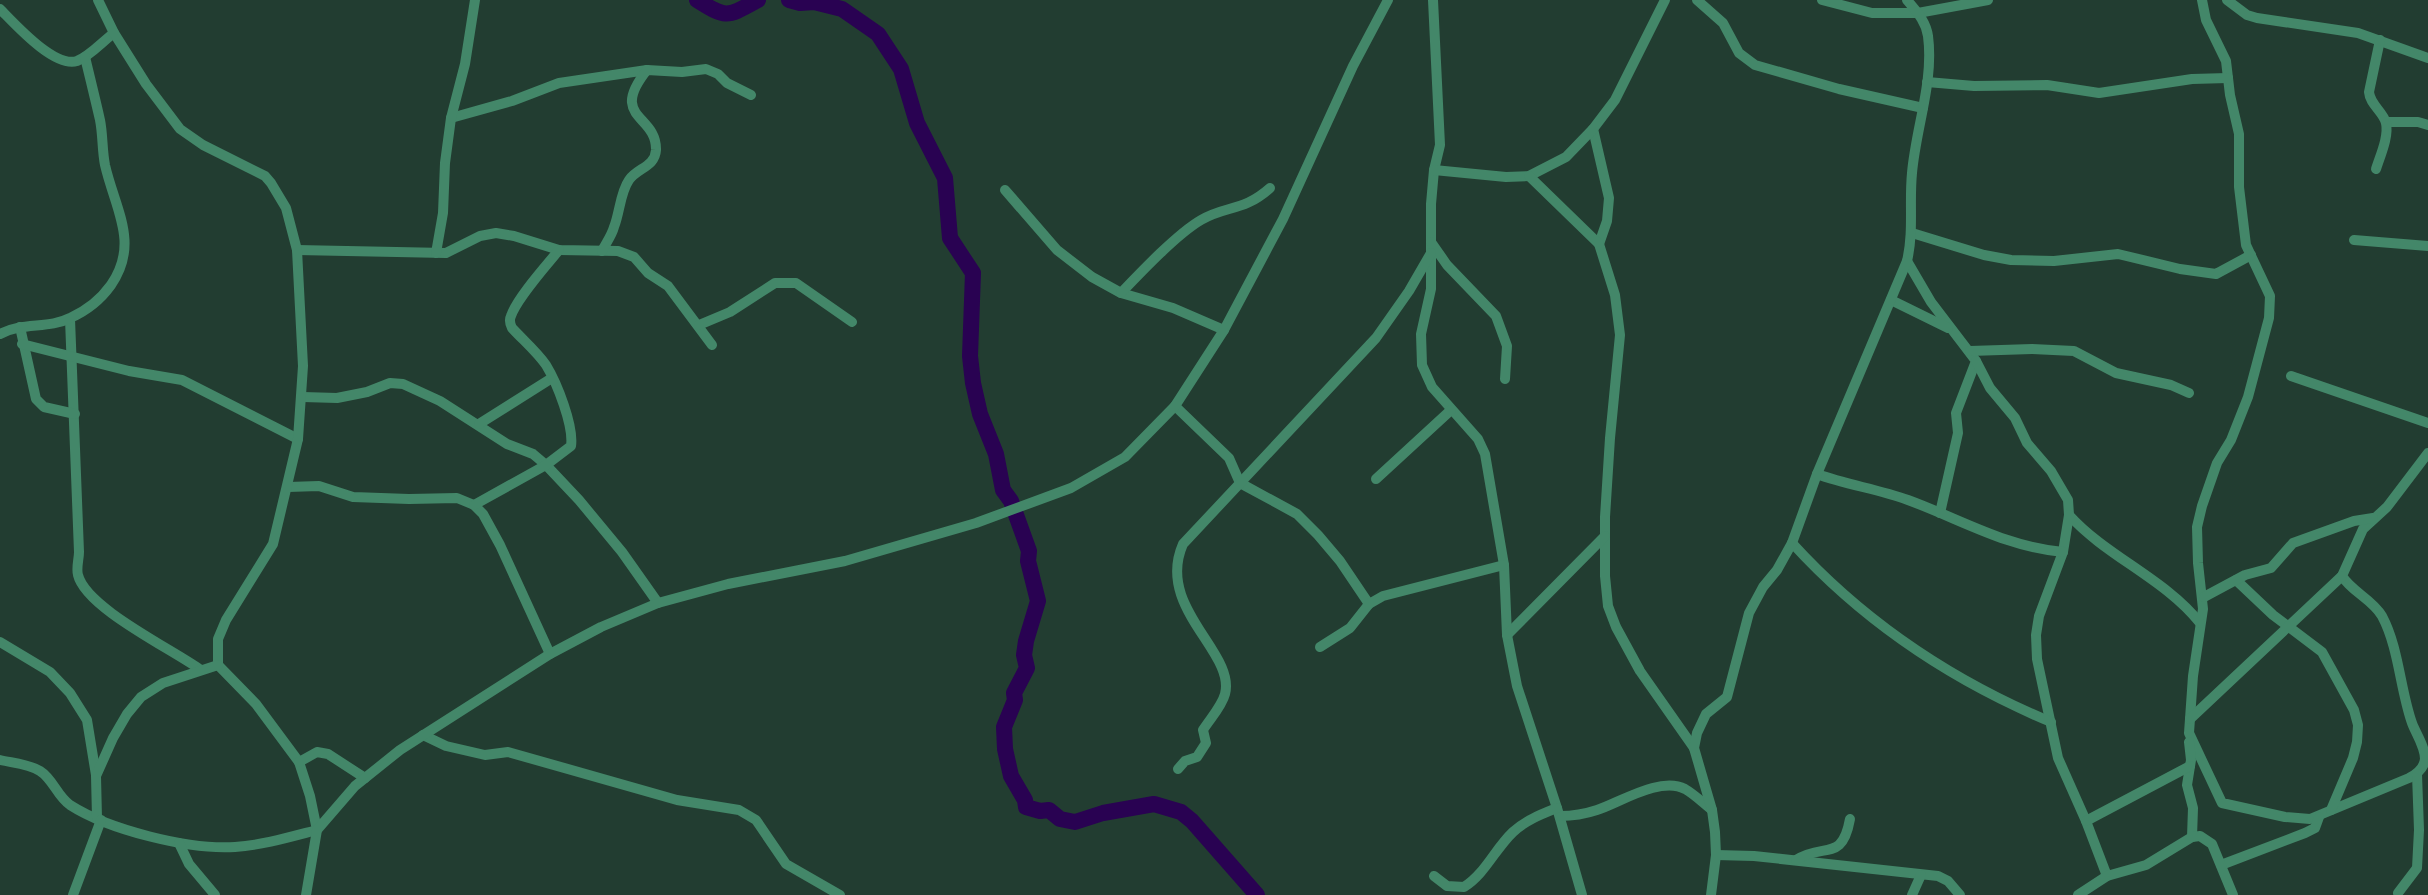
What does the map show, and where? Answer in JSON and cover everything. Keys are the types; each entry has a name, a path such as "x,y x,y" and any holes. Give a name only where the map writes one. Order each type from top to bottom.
{"street":[{"path":"98,0 114,33 163,109 180,129 203,145 265,176 286,208 292,224 297,250 303,366 303,397 298,439 273,544 226,620 218,639 218,665 256,704 298,762 310,796 317,830 306,895"},
{"path":"436,253 443,218 445,162 451,118 465,64 475,0"},
{"path":"0,762 40,771 59,795 70,805 99,819 179,843 233,847 267,842 317,830 355,786 400,750 550,654 601,627 658,603 728,584 846,561 976,524 1071,488 1125,457 1176,406 1224,330 1283,219 1353,66 1388,0"},
{"path":"1433,0 1440,145 1434,170 1431,289 1421,334 1422,365 1432,387 1478,439 1485,454 1504,565 1507,635 1517,686 1558,812 1582,895"},
{"path":"1434,170 1506,177 1529,176 1566,157 1593,129 1616,100 1665,0"},
{"path":"1698,0 1723,23 1734,46 1744,58 1755,65 1839,89 1923,108"},
{"path":"1822,0 1872,13 1918,13 1988,0"},
{"path":"1694,748 1697,733 1706,714 1728,697 1732,687 1742,632 1754,601 1777,570 1792,543 1817,474 1907,261 1912,233 1912,173 1928,82 1928,34 1918,13 1907,0"},
{"path":"2202,0 2206,20 2226,61 2239,134 2239,187 2242,227 2246,245 2270,296 2270,318 2241,418 2217,463 2202,506 2198,527 2198,564 2204,597 2190,718 2192,742 2222,803 2300,819 2319,817 2417,774"},
{"path":"2227,0 2247,15 2257,18 2322,26 2380,40 2428,58"},
{"path":"0,9 40,46 54,56 75,61 85,56 114,33"},
{"path":"2376,169 2385,141 2386,122 2370,99 2369,92 2380,40"},
{"path":"0,334 20,327 60,323 70,319 86,309 106,291 121,270 125,256 126,239 105,164 100,121 85,56"},
{"path":"451,118 512,101 559,82 647,70 682,72 706,69 718,74 727,83 751,95"},
{"path":"602,251 614,228 627,182 633,174 650,164 656,152 655,141 637,116 632,100 638,82 647,70"},
{"path":"1928,82 1974,86 2047,85 2099,93 2200,78 2228,78"},
{"path":"2386,122 2418,122 2428,125"},
{"path":"1593,129 1609,198 1607,221 1599,244"},
{"path":"1529,176 1599,244 1614,295 1620,335 1610,438 1605,536 1605,576 1608,606 1612,620 1640,671 1694,748 1712,810 1716,832 1716,855 1711,895"},
{"path":"1121,293 1173,242 1200,220 1248,204 1270,188"},
{"path":"1005,190 1058,250 1092,276 1121,293 1173,308 1224,330"},
{"path":"297,250 446,253 480,236 496,233 514,236 559,250 618,252 634,257 648,272 668,286 699,325 712,345"},
{"path":"1912,233 1984,255 2010,260 2054,261 2118,254 2180,269 2216,274 2252,255"},
{"path":"2354,240 2428,246"},
{"path":"1431,241 1447,266 1496,316 1507,346 1505,379"},
{"path":"474,505 546,465 566,452 571,446 572,441 560,395 546,365 512,328 510,318 518,304 559,250"},
{"path":"1178,769 1185,761 1197,758 1206,743 1203,730 1225,694 1226,683 1220,665 1185,605 1176,574 1176,564 1184,544 1376,338 1404,298 1431,252"},
{"path":"1907,261 1931,302 1970,351 1990,388 2016,418 2027,443 2052,471 2068,500 2070,515 2062,552 2044,597 2036,635 2040,680 2062,768 2086,820 2107,876"},
{"path":"699,325 730,312 775,283 796,283 852,322"},
{"path":"1891,300 1951,329"},
{"path":"70,319 75,414 78,574 85,589 113,616 178,654 201,670"},
{"path":"20,327 22,344 36,398 44,407 75,414"},
{"path":"22,344 129,371 182,380 298,439"},
{"path":"1970,351 2032,349 2074,351 2116,373 2171,384 2190,393"},
{"path":"1940,513 1958,434 1956,413 1976,361"},
{"path":"2292,376 2428,424"},
{"path":"479,424 552,378"},
{"path":"303,397 337,398 367,392 390,383 403,384 440,401 479,424 507,444 533,454 546,465 622,552 658,603"},
{"path":"1176,406 1229,458 1240,483 1297,514 1336,556 1370,604"},
{"path":"1376,479 1451,410"},
{"path":"2192,838 2193,808 2187,785 2190,748 2186,728 2190,718 2289,628 2342,576 2354,545 2373,518 2387,507 2428,453"},
{"path":"1817,474 1907,500 2000,539 2026,547 2062,552"},
{"path":"288,487 319,486 352,497 457,498 474,505 483,514 500,545 550,654"},
{"path":"2070,515 2092,536 2176,598 2200,623"},
{"path":"2204,597 2236,580 2273,567 2281,555 2293,544 2354,521 2373,518"},
{"path":"1507,635 1605,536"},
{"path":"1792,543 1818,572 1844,595 1915,650 1962,680 2005,703 2051,722"},
{"path":"1320,647 1350,628 1370,604 1401,590 1504,565"},
{"path":"2342,576 2347,583 2370,601 2381,615 2389,634 2411,722 2423,749 2425,761 2417,774 2419,830 2417,868 2398,893"},
{"path":"2236,580 2289,628 2322,652 2348,697 2356,718 2357,742 2353,758 2332,810"},
{"path":"0,642 50,672 70,694 87,720 96,776 99,819 73,895"},
{"path":"96,776 113,738 141,697 163,683 218,665"},
{"path":"422,735 446,746 485,755 508,752 677,800 739,810 756,820 786,864 840,895"},
{"path":"298,762 317,752 328,754 366,778"},
{"path":"2086,820 2190,766"},
{"path":"1434,876 1447,886 1464,887 1479,874 1512,833 1524,823 1558,812 1575,816 1599,810 1628,795 1666,786 1684,788 1712,810"},
{"path":"2221,865 2305,834 2315,828 2319,817"},
{"path":"1796,860 1806,854 1825,850 1842,843 1846,838 1850,819"},
{"path":"2078,895 2107,876 2146,864 2192,838 2202,836 2209,841 2233,895"},
{"path":"179,843 189,864 215,895"},
{"path":"1716,855 1796,860 1938,876 1945,879 1960,895"},
{"path":"1912,895 1921,875"}],"waterway":[{"path":"697,0 721,13 740,10 758,0"},
{"path":"789,0 800,3 814,2 842,9 878,34 901,69 917,123 945,178 950,238 973,273 970,356 973,383 980,414 996,454 1003,490 1011,501 1029,551 1028,561 1038,601 1026,641 1024,655 1027,668 1014,693 1015,700 1004,727 1005,749 1011,776 1025,800 1026,807 1040,811 1049,810 1060,819 1075,822 1103,813 1154,804 1181,812 1192,821 1257,895"}]}
